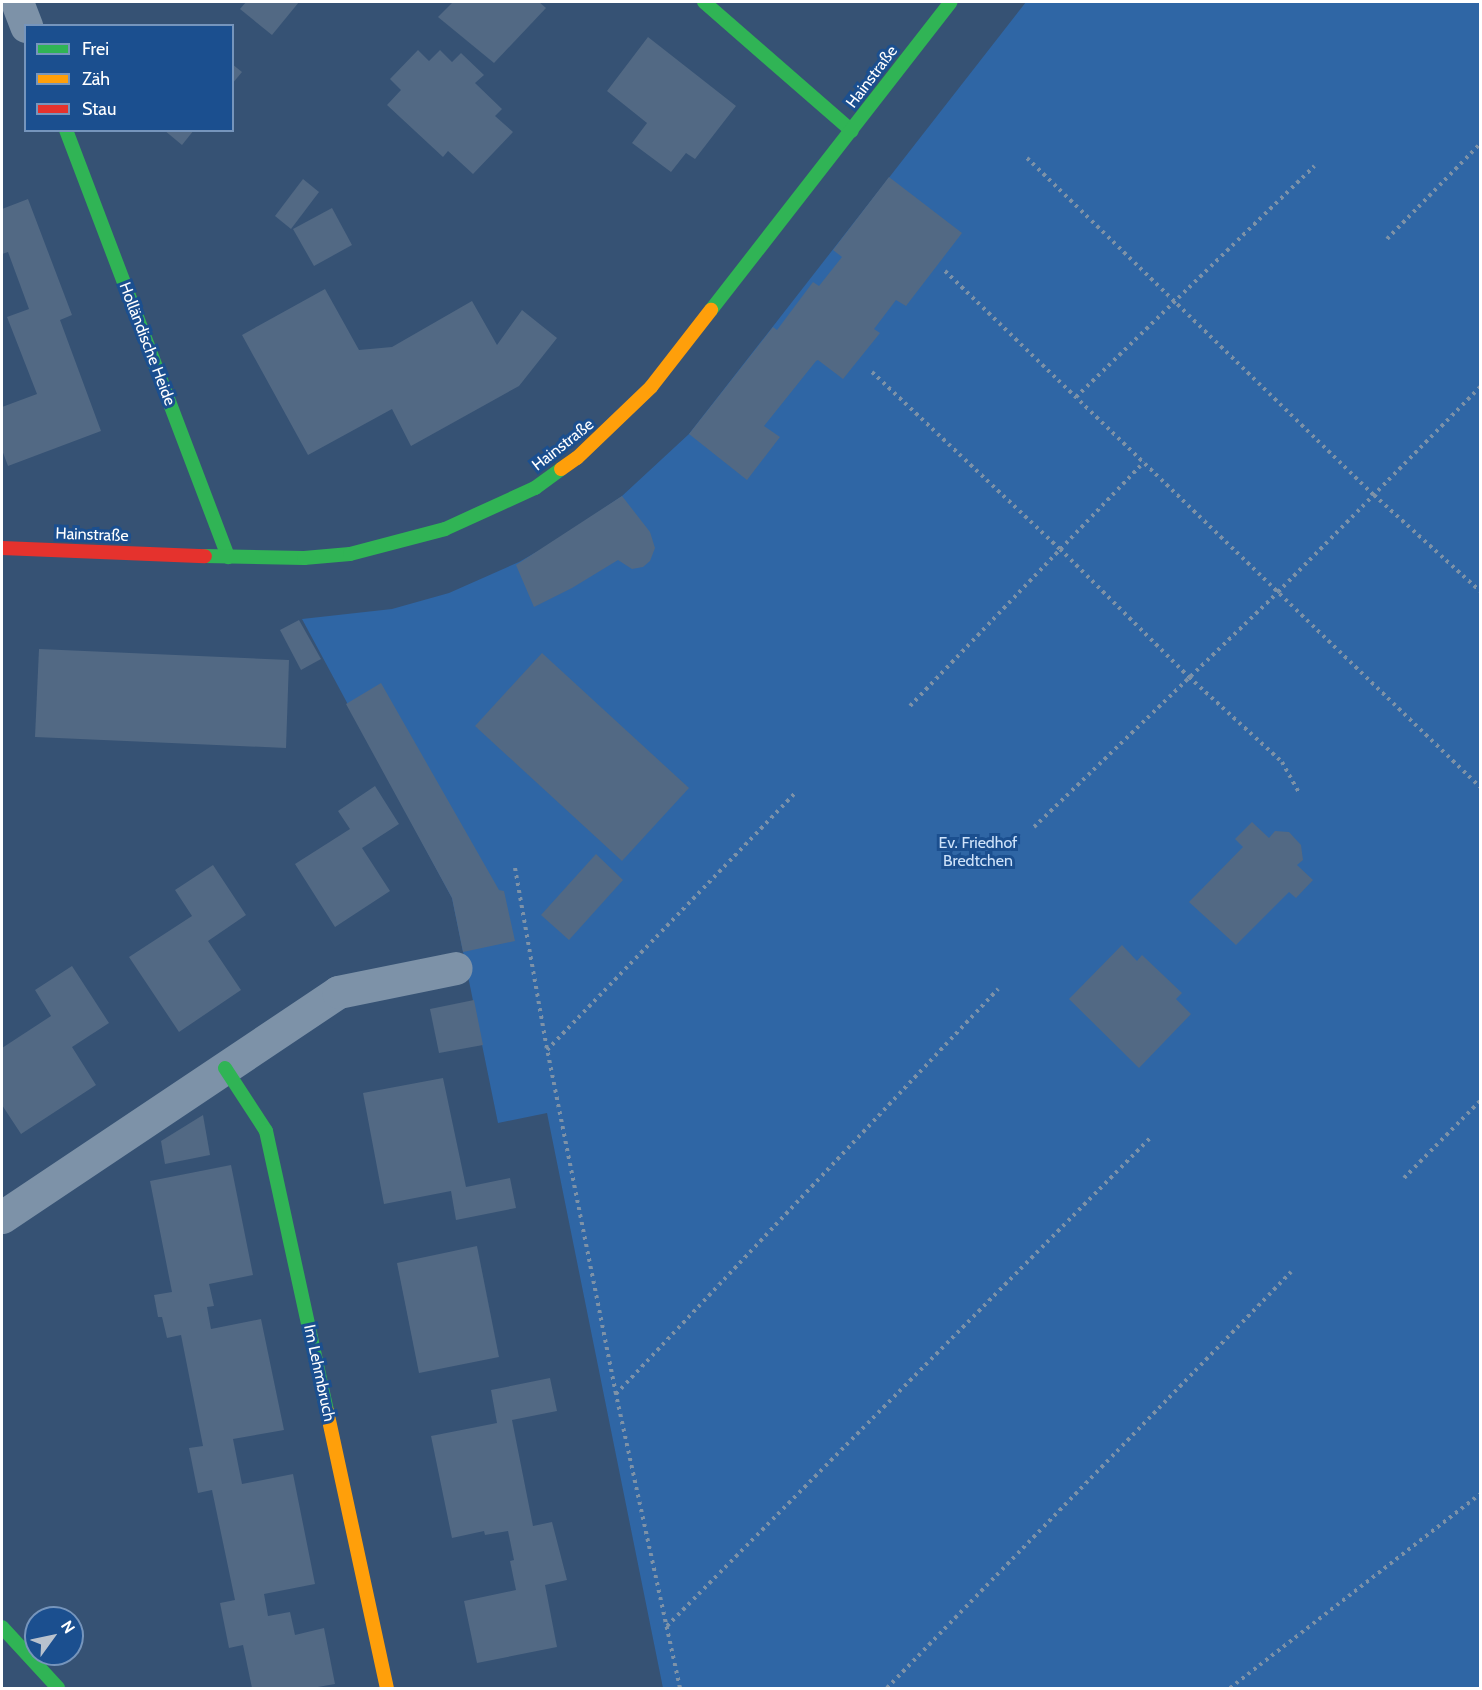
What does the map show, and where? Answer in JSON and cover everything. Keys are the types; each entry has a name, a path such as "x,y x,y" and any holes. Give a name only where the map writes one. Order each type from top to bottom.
{"street":[{"path":"17,2 25,24"},
{"path":"704,2 852,131"},
{"name":"Hainstraße","path":"2,548 228,557 304,558 350,554 389,546 445,529 535,488 577,458 651,387 951,2"},
{"name":"Holländische Heide","path":"67,132 228,557"},
{"path":"2,1217 338,992 456,968"},
{"name":"Im Lehmbruch","path":"225,1068 266,1131 387,1689"},
{"path":"2,1628 58,1689"}],"path":[{"path":"1387,239 1480,144"},
{"path":"1028,158 1374,495 1480,591"},
{"path":"1076,397 1314,166"},
{"path":"945,271 1480,787"},
{"path":"872,372 1060,549 1189,677 1282,762 1300,794"},
{"path":"1034,827 1278,592 1480,387"},
{"path":"910,706 1144,462"},
{"path":"547,1050 794,794"},
{"path":"515,868 547,1050 616,1394 680,1689"},
{"path":"616,1394 998,989"},
{"path":"1404,1178 1480,1101"},
{"path":"666,1626 1152,1136"},
{"path":"886,1689 1291,1272"},
{"path":"1230,1689 1480,1494"}],"green space":[{"name":"Ev. Friedhof Bredtchen","path":"1026,2 1480,2 1480,1688 663,1688 547,1113 498,1123 452,898 302,619 392,609 449,593 519,562 554,542 622,496 689,434"}],"building":[{"path":"246,2 299,2 272,35 240,9"},
{"path":"453,2 539,2 546,8 494,63 438,17"},
{"path":"648,37 736,106 695,159 686,153 671,172 632,143 647,123 607,91"},
{"path":"418,50 429,61 440,50 452,62 461,53 484,75 475,83 502,109 495,116 513,132 473,174 448,151 443,157 387,105 401,90 390,79"},
{"path":"234,66 242,72 234,82"},
{"path":"166,132 192,132 182,145"},
{"path":"889,177 962,233 906,306 896,300 874,329 880,333 843,379 818,360 816,361 764,426 780,437 747,480 689,434 773,327 777,330 813,282 819,286 842,257 833,250"},
{"path":"303,179 319,192 291,229 275,216"},
{"path":"28,199 72,315 60,320 101,431 8,466 2,450 2,407 37,394 7,317 29,309 8,252 2,254 2,209"},
{"path":"332,208 352,245 314,266 293,229"},
{"path":"325,289 359,350 392,347 472,301 497,345 522,310 557,338 519,386 411,446 392,409 308,455 242,335"},
{"path":"622,496 650,532 655,548 650,561 643,567 632,569 618,560 572,588 534,607 516,565"},
{"path":"299,620 321,659 301,670 280,630"},
{"path":"39,649 289,660 286,748 35,737"},
{"path":"542,653 689,788 622,861 475,726"},
{"path":"381,683 499,890 504,891 515,941 463,952 452,898 346,704"},
{"path":"375,786 399,824 362,848 390,891 335,927 295,864 350,829 338,811"},
{"path":"1252,822 1269,838 1275,831 1289,832 1301,845 1303,860 1297,865 1313,880 1296,898 1289,892 1236,945 1189,902 1243,847 1235,839"},
{"path":"596,854 623,880 569,940 541,915"},
{"path":"213,865 246,915 208,941 241,990 179,1032 129,957 192,916 175,890"},
{"path":"1122,945 1137,961 1142,955 1182,993 1176,999 1191,1014 1139,1068 1069,999"},
{"path":"72,966 109,1023 72,1047 96,1085 21,1134 2,1105 2,1048 51,1016 35,990"},
{"path":"474,1000 483,1045 439,1053 430,1009"},
{"path":"443,1078 466,1187 510,1178 516,1208 456,1220 451,1191 384,1204 363,1093"},
{"path":"203,1115 210,1155 165,1164 161,1141"},
{"path":"231,1165 253,1275 209,1284 214,1306 207,1307 211,1329 261,1319 284,1430 233,1439 242,1484 293,1474 315,1584 264,1594 268,1616 290,1612 295,1635 324,1628 335,1684 312,1688 252,1688 243,1645 229,1648 220,1603 235,1600 212,1490 198,1493 189,1448 203,1446 181,1335 167,1338 162,1317 158,1317 154,1295 172,1292 150,1181"},
{"path":"477,1246 499,1357 419,1373 397,1263"},
{"path":"550,1378 557,1411 512,1420 533,1526 552,1522 567,1580 545,1585 557,1647 477,1663 464,1601 516,1590 510,1561 514,1560 508,1531 485,1535 484,1531 452,1538 431,1436 497,1423 491,1390"}],"traffic: fast":[{"path":"704,2 852,131"},
{"path":"711,310 951,2"},
{"path":"67,132 228,557"},
{"path":"205,556 304,558 350,554 445,529 535,488 561,469"},
{"path":"225,1068 266,1131 327,1411"},
{"path":"2,1627 58,1688"}],"traffic: slow":[{"path":"561,469 577,458 651,387 711,310"},
{"path":"327,1411 387,1688"}],"traffic: jam":[{"path":"2,548 205,556"}]}
